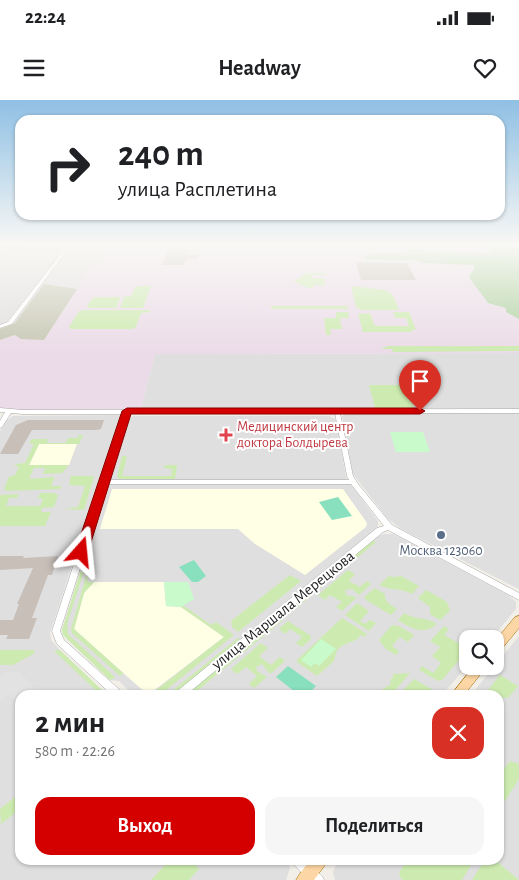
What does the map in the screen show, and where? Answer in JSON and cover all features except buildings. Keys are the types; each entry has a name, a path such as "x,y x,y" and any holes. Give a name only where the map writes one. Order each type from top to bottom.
{"main road":[{"path":"504,638 519,620"},
{"path":"461,690 474,675"}],"street":[{"path":"0,327 10,324 43,280"},
{"path":"0,410 519,411"},
{"path":"0,426 9,411"},
{"path":"113,690 60,642 56,631 127,411"},
{"path":"337,411 353,482 390,527 519,597"},
{"path":"104,482 353,482"},
{"name":"улица Маршала Мерецкова","path":"185,690 380,530 390,527"},
{"path":"303,865 313,873"}],"shaded area":[{"path":"0,280 82,280 77,289 44,284 15,323 0,329"},
{"path":"82,280 519,280 519,353 155,354 141,409 17,410 0,408 0,340 15,335 44,340"},
{"path":"44,284 77,289 44,340 21,339 15,335 0,340 0,329 15,323"},
{"path":"519,353 519,409 141,409 155,354"},
{"path":"349,413 519,413 519,589 401,529 387,518 353,474 342,416"},
{"path":"13,416 121,416 50,633 51,640 102,690 15,690 15,865 289,865 290,868 286,880 0,880 0,431 6,421"},
{"path":"133,416 329,416 336,420 346,478 378,521 377,528 179,690 128,690 119,681 110,680 67,639 62,630 127,420"},
{"path":"39,444 77,444 69,465 29,465"},
{"path":"112,489 343,489 367,523 366,527 305,575 255,544 238,529 100,529"},
{"path":"384,534 393,534 401,538 507,594 516,602 516,609 498,630 459,630 459,675 446,690 191,690 378,536"},
{"path":"94,582 164,582 166,606 181,607 224,637 155,690 142,690 74,629 84,593"},
{"path":"519,636 519,880 335,880 333,872 336,865 504,865 504,690 475,690 487,675 504,675 504,654"},
{"path":"7,672 20,672 36,690 15,690 15,700 10,695 0,701 0,677"}],"green space":[{"path":"324,280 325,285 313,285 313,289 294,281"},
{"path":"471,280 519,280 519,319 506,312 506,308 488,303"},
{"path":"136,286 151,286 143,308 120,308 124,297 131,296"},
{"path":"351,286 385,290 393,295 399,310 361,310 356,307"},
{"path":"94,297 121,297 116,308 89,308 87,305"},
{"path":"271,306 347,306 348,309 275,309 271,308"},
{"path":"150,310 150,312 141,313 136,327 132,329 71,329 69,327 79,311"},
{"path":"336,312 348,312 349,318 340,318 341,323 338,324 342,325 342,329 330,329 331,335 326,335 324,318 336,318"},
{"path":"393,312 409,312 416,330 411,330 412,332 363,332 358,314 370,313 375,326 409,326 406,318 395,318"},
{"path":"388,346 519,346 519,351 393,352 392,349 381,349"},
{"path":"369,385 406,385 414,408 375,408"},
{"path":"390,432 423,432 430,452 396,452"},
{"path":"79,435 83,435 79,444 39,444 29,465 69,465 62,473 43,474 45,468 34,468 29,479 55,477 51,486 62,486 60,489 7,491 4,489 9,477 15,475 19,467 15,466 16,464 25,463 34,444 29,443 32,439 48,439 47,443 66,443 68,438 78,438"},
{"path":"122,456 127,456 122,476 171,476 172,469 164,468 165,465 177,465 175,479 119,479 117,477"},
{"path":"71,476 94,476 84,510 64,509 78,507 85,486 69,485"},
{"path":"40,493 54,493 58,495 54,507 42,508 41,512 51,512 45,526 0,526 0,495 19,494 17,498 9,498 6,506 40,506 43,499 38,498"},
{"path":"338,497 352,516 332,520 319,502"},
{"path":"373,540 376,542 289,614 286,612"},
{"path":"194,560 206,576 198,582 192,582 179,567"},
{"path":"348,570 355,574 349,581 360,587 367,581 371,584 359,595 352,589 345,590 346,595 357,597 342,611 336,607 342,602 330,595 325,600 318,595"},
{"path":"84,571 67,624 68,634 115,677 110,680 63,635 62,630 80,573"},
{"path":"290,575 301,581 238,632 232,627 231,621"},
{"path":"86,576 88,576 87,582 94,582 84,593 74,629 123,673 120,676 72,633 71,629"},
{"path":"389,576 401,576 419,586 412,594 379,585"},
{"path":"164,582 188,582 194,599 181,607 166,606"},
{"path":"375,588 385,594 390,605 397,609 391,615 364,597"},
{"path":"426,590 447,602 450,611 440,620 430,614 430,607 418,598"},
{"path":"357,603 369,611 360,621 365,624 370,620 376,623 369,631 345,615"},
{"path":"184,606 211,625 216,622 234,635 166,690 156,690 224,637 181,607"},
{"path":"404,613 437,624 427,630 417,630 398,620"},
{"path":"281,617 284,619 198,690 191,690"},
{"path":"342,618 367,634 364,637 361,635 356,640 343,645 337,650 334,661 317,676 297,662 297,660"},
{"path":"288,621 311,636 311,639 302,647 296,643 302,637 290,629 285,634 279,629"},
{"path":"392,625 399,626 414,635 408,642 400,637 392,646 399,651 396,655 386,649 379,640"},
{"path":"444,626 449,629 444,635 459,642 459,660 442,680 438,681 419,670 422,666 433,673 441,663 432,656 440,647 430,641"},
{"path":"238,638 240,640 179,690 173,690"},
{"path":"321,639 336,649 319,666 315,663 311,667 301,660"},
{"path":"261,643 268,648 259,656 271,665 280,657 285,661 270,674 262,664 256,667 257,671 267,677 254,688 249,684 257,676 246,667 237,674 231,669"},
{"path":"0,650 33,650 35,653 13,665 0,665"},
{"path":"54,651 61,651 102,690 96,690"},
{"path":"288,666 316,686 312,690 293,690 276,677"},
{"path":"410,673 395,690 382,690 391,684 390,680 394,676 392,674"},
{"path":"500,675 518,686 508,698 504,698 504,690 488,690"},
{"path":"414,679 433,690 403,690"},
{"path":"510,761 519,764 519,779 505,801 504,800 504,769"},
{"path":"15,797 15,813 1,824 0,809"},
{"path":"165,865 195,865 199,869 189,880 151,880"},
{"path":"404,865 471,865 462,880 403,880 399,872"},
{"path":"482,865 501,865 519,880 472,880"}],"place":[{"name":"Медицинский центр доктора Болдырева","path":"226,435"},
{"name":"Москва 123060","path":"441,535"}],"route":[{"path":"81,552 127,411 420,411"}]}
